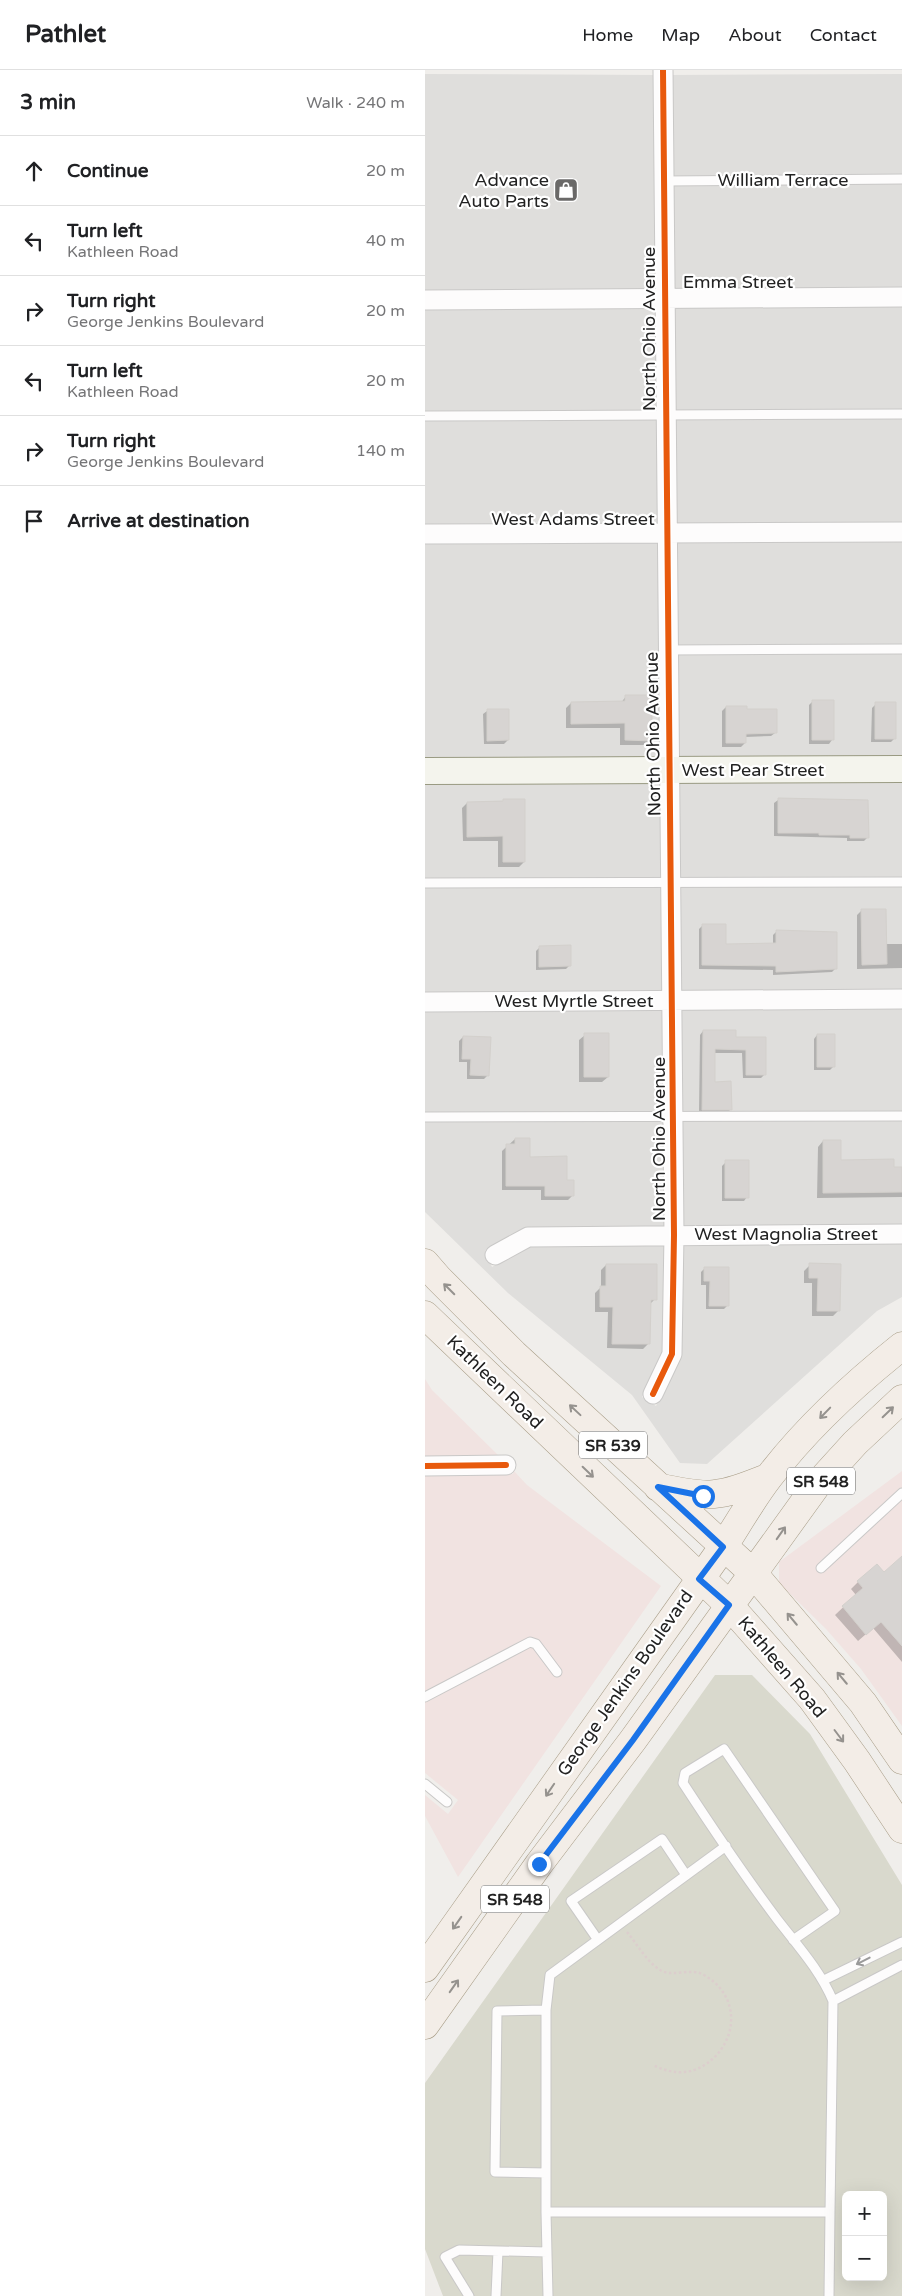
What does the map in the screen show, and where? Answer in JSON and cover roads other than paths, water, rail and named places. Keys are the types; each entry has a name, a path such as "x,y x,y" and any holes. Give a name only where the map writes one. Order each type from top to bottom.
{"main road":[{"name":"Kathleen Road","path":"425,1263 514,1354 753,1573 863,1703 902,1760"},
{"name":"Kathleen Road","path":"425,1315 699,1579 729,1605 812,1699 857,1761 902,1829"},
{"name":"George Jenkins Boulevard","path":"425,1968 723,1547 767,1478 801,1437 832,1406 902,1346"},
{"name":"George Jenkins Boulevard","path":"425,2025 816,1486 855,1443 902,1399"},
{"path":"658,1487 687,1494 716,1495 737,1490 767,1478"}],"street":[{"name":"North Ohio Avenue","path":"653,1394 672,1354 674,1235 663,70"},
{"name":"Emma Street","path":"425,300 902,297"},
{"name":"West Adams Street","path":"425,534 902,532"},
{"name":"West Pear Street","path":"425,771 902,769"},
{"name":"West Myrtle Street","path":"425,1002 902,1000"},
{"name":"West Magnolia Street","path":"495,1255 528,1237 902,1234"},
{"path":"425,1466 506,1465"}],"lane":[{"name":"William Terrace","path":"663,181 902,179"},
{"path":"425,416 902,414"},
{"path":"667,650 902,649"},
{"path":"425,883 902,882"},
{"path":"425,1118 902,1116"},
{"path":"821,1568 902,1493"},
{"path":"425,1697 524,1643 536,1644 557,1672"},
{"path":"793,1940 835,1911 724,1749 685,1773 683,1784 793,1940 824,1980 833,2001 829,2296"},
{"path":"425,1784 447,1802"},
{"path":"598,1940 571,1901 662,1839 686,1875"},
{"path":"548,2296 546,2010 550,1975 726,1846"},
{"path":"824,1980 902,1942"},
{"path":"833,2001 902,1965"},
{"path":"546,2010 497,2011 495,2172 546,2173"},
{"path":"546,2212 830,2212"},
{"path":"469,2296 445,2257 459,2250 547,2252"},
{"path":"496,2296 498,2251"}],"place":[{"name":"Advance Auto Parts","path":"566,190"}]}
